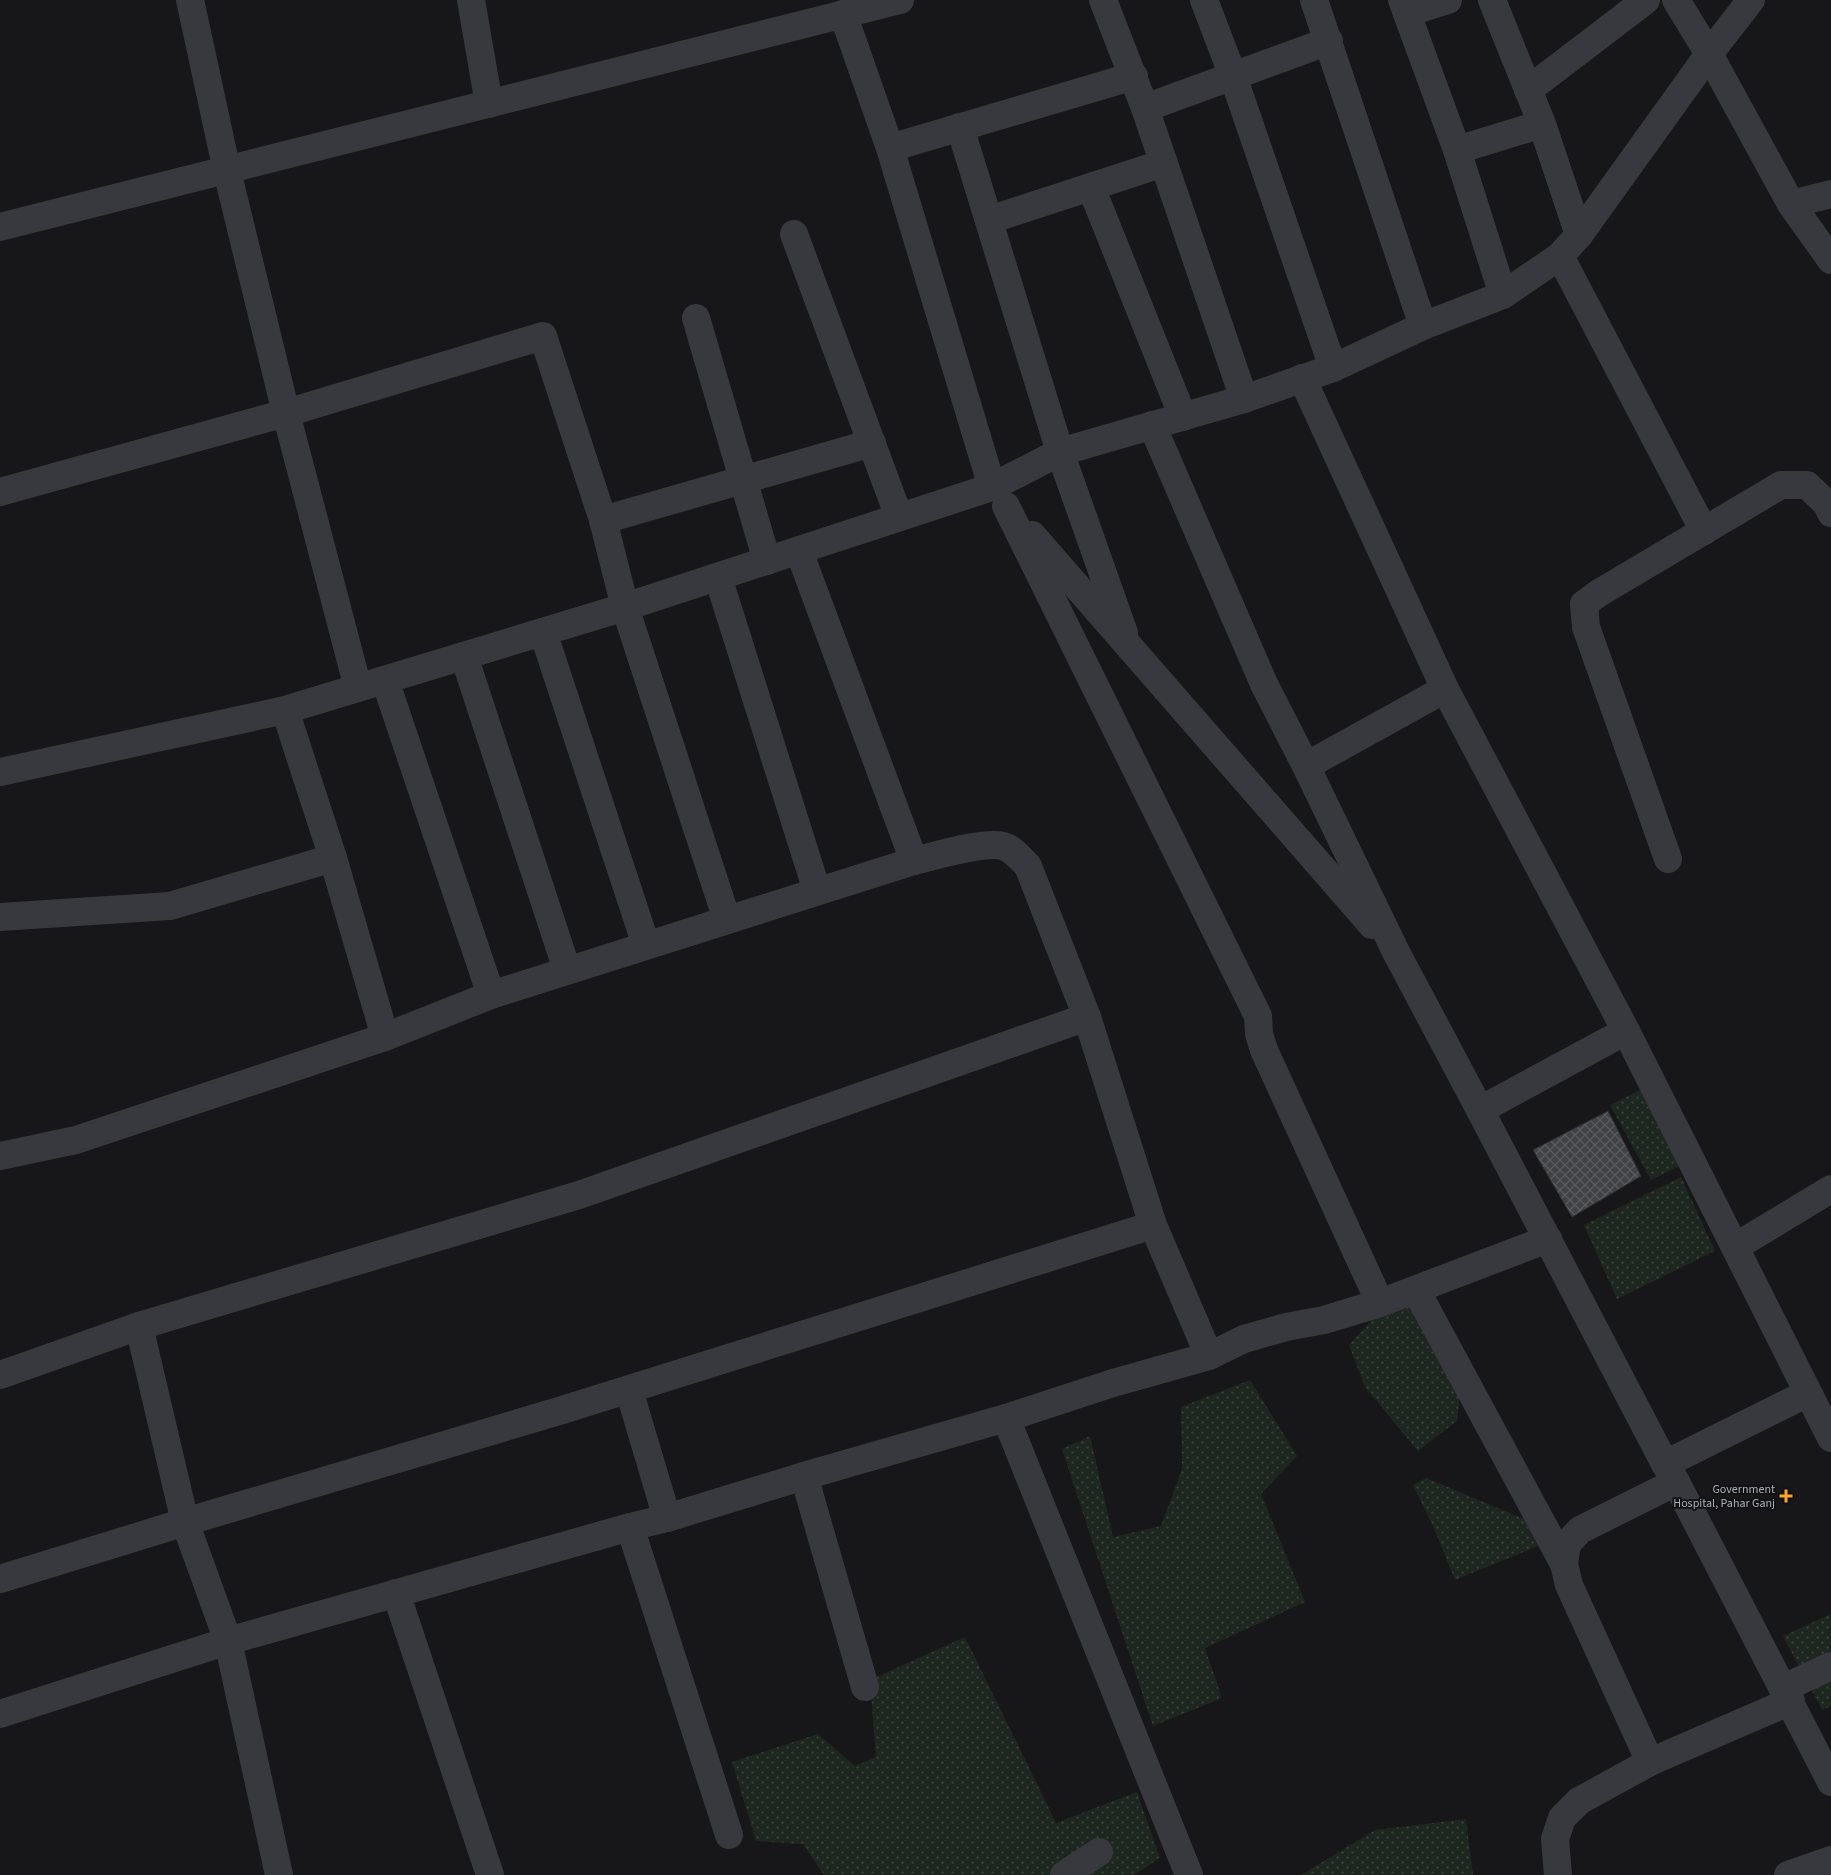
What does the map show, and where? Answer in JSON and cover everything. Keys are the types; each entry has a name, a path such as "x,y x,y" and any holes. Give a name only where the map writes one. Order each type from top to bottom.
{"street":[{"path":"190,0 227,171 286,413 358,688"},
{"path":"471,0 490,104"},
{"path":"0,227 900,0"},
{"path":"1103,0 1134,76 1244,399"},
{"path":"1204,0 1233,76 1333,368"},
{"path":"1314,0 1423,326"},
{"path":"1448,0 1404,7 1457,150 1503,295"},
{"path":"1492,0 1542,124 1579,235"},
{"path":"1528,90 1646,0"},
{"path":"1676,0 1709,54 1791,204 1831,260"},
{"path":"0,772 285,710 625,607 992,487 1060,452 1244,399 1333,368 1423,326 1503,295 1560,256 1579,235 1709,54 1751,0"},
{"path":"843,14 890,148 992,487"},
{"path":"1145,108 1329,42"},
{"path":"890,148 1134,76"},
{"path":"1457,150 1542,124"},
{"path":"960,127 1060,452 1130,648"},
{"path":"988,220 1164,163"},
{"path":"1091,187 1182,417"},
{"path":"1791,204 1831,194"},
{"path":"794,234 899,517"},
{"path":"1560,256 1704,531"},
{"path":"696,318 767,561"},
{"path":"0,492 286,413 543,336 603,520 625,607 727,920"},
{"path":"1302,378 1445,689 1626,1031 1831,1438"},
{"path":"1152,425 1264,684 1396,952 1787,1694 1831,1782"},
{"path":"603,520 872,443"},
{"path":"1668,859 1586,627 1584,604 1599,593 1781,485 1807,485 1827,504 1831,513"},
{"path":"1380,1303 1264,1050 1259,1034 1258,1016 1006,506 1396,952"},
{"path":"799,551 914,861"},
{"path":"718,577 817,891"},
{"path":"543,632 646,945"},
{"path":"464,656 567,970"},
{"path":"385,680 491,995"},
{"path":"1306,766 1445,689"},
{"path":"285,710 333,858 385,1037"},
{"path":"0,1156 76,1140 385,1037 491,995 914,861 981,846 1003,846 1015,853 1028,866 1087,1017 1153,1225 1209,1356"},
{"path":"0,917 170,906 333,858"},
{"path":"0,1375 139,1326 579,1195 1087,1017"},
{"path":"1480,1110 1626,1031"},
{"path":"1735,1247 1831,1190"},
{"path":"0,1579 629,1390 1153,1225"},
{"path":"0,1714 228,1641 667,1518 804,1476 1006,1418 1113,1382 1209,1356 1244,1339 1286,1327 1324,1320 1380,1303 1548,1239"},
{"path":"1416,1290 1564,1564 1569,1585 1650,1762"},
{"path":"139,1326 185,1522 228,1641 279,1875"},
{"path":"629,1390 667,1518"},
{"path":"1564,1564 1567,1544 1580,1530 1670,1473 1808,1393"},
{"path":"1006,1418 1190,1875"},
{"path":"804,1476 865,1687"},
{"path":"630,1527 729,1835"},
{"path":"396,1593 490,1875"},
{"path":"1558,1875 1555,1839 1562,1818 1579,1801 1650,1762 1787,1694 1831,1666"},
{"path":"1064,1875 1099,1852"},
{"path":"1788,1875 1831,1860"}],"shaded area":[{"path":"1642,1089 1683,1164 1651,1180 1610,1105"},
{"path":"1681,1177 1715,1251 1617,1299 1584,1225"},
{"path":"1411,1292 1463,1366 1457,1421 1418,1451 1365,1387 1349,1345 1380,1311"},
{"path":"1250,1380 1297,1456 1261,1494 1305,1602 1205,1648 1222,1698 1153,1726 1062,1449 1090,1436 1113,1537 1161,1526 1182,1469 1181,1407"},
{"path":"1426,1478 1524,1519 1538,1546 1455,1580 1434,1528 1413,1485"},
{"path":"1831,1614 1831,1706 1822,1710 1783,1636"},
{"path":"965,1637 1056,1823 1137,1792 1160,1858 1134,1875 824,1875 803,1844 756,1841 732,1762 818,1734 855,1766 876,1757 870,1680"},
{"path":"1466,1819 1473,1875 1301,1875 1375,1830"}],"building":[{"path":"1608,1111 1641,1176 1572,1217 1533,1150"}],"place":[{"name":"Government Hospital, Pahar Ganj","path":"1786,1496"}]}
